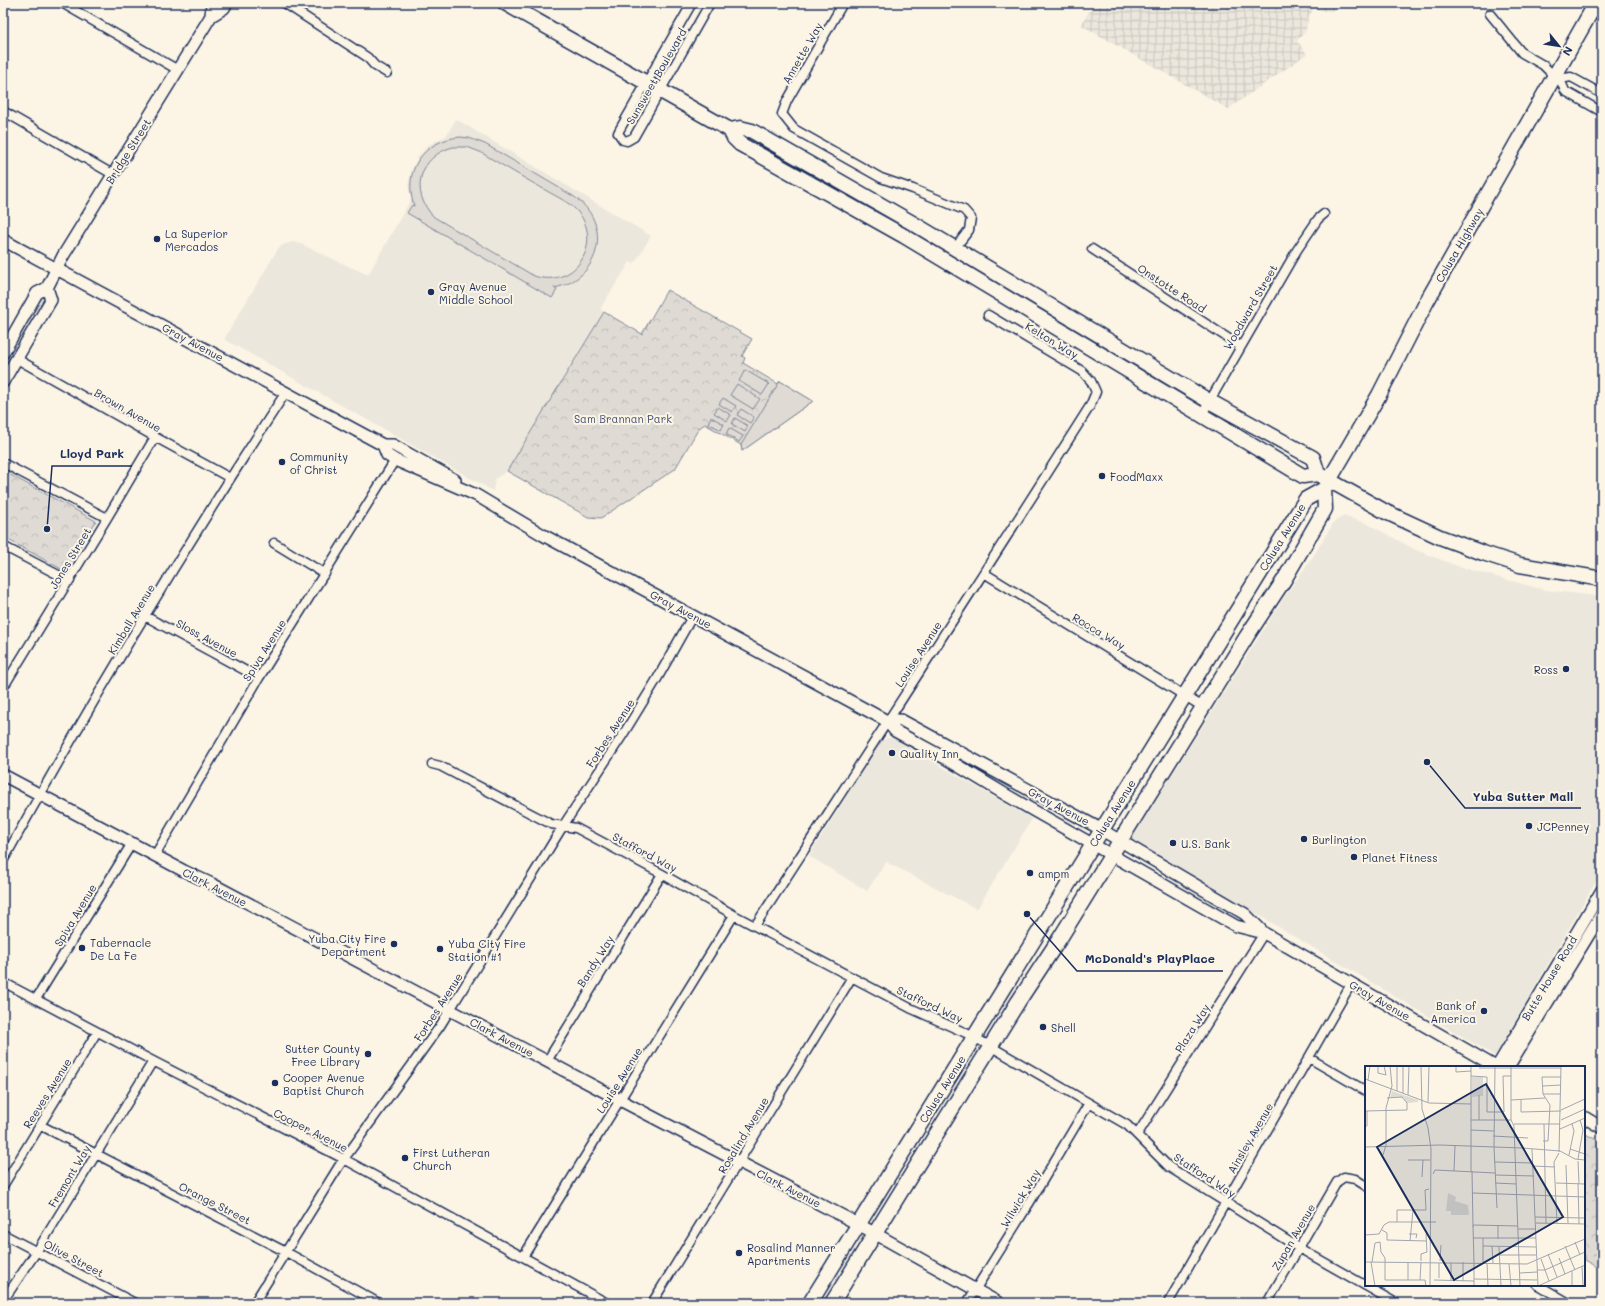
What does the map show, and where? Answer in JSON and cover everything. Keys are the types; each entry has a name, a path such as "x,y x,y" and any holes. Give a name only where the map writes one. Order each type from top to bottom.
{"highway":[{"path":"505,3 730,130 740,144 904,236 1303,476 1323,481 1440,537 1477,551 1520,564 1602,579"},
{"name":"Colusa Highway","path":"1323,481 1375,402 1430,295 1557,78 1596,3"},
{"path":"730,130 740,128 752,131 955,248 1209,401 1312,458 1323,481"},
{"name":"Colusa Avenue","path":"810,1303 1306,498 1323,481"},
{"name":"Colusa Avenue","path":"832,1303 990,1046 1121,841 1247,636 1284,580 1325,509 1323,481"}],"main road":[{"name":"Bridge Street","path":"211,16 212,3"},
{"name":"Bridge Street","path":"3,353 37,293 47,288 57,269 211,16 225,5"},
{"name":"Gray Avenue","path":"3,240 383,445 393,445 401,449 474,490 476,495"},
{"name":"Bridge Street","path":"3,382 51,300 47,288"},
{"name":"Gray Avenue","path":"383,445 387,455 395,460 476,495 543,534 887,721 895,731 945,758 1008,796 1236,926 1264,933"},
{"name":"Gray Avenue","path":"887,721 901,720 1102,830 1245,914 1264,933 1494,1066"},
{"name":"Clark Avenue","path":"3,775 858,1224 1000,1303"},
{"name":"Butte House Road","path":"1497,1066 1602,890"},
{"name":"Butte House Road","path":"1509,1066 1602,913"},
{"path":"1585,1118 1602,1128"}],"street":[{"path":"62,3 178,70"},
{"path":"284,3 367,57 375,66 387,73"},
{"name":"Sunsweet Boulevard","path":"692,3 618,133 623,140 627,141 634,137 710,3"},
{"name":"Annette Way","path":"843,3 787,101 782,114 794,129 881,178 913,188 964,210 971,218 969,230 955,248"},
{"path":"1490,14 1522,53 1543,65 1557,78 1565,92 1602,112"},
{"path":"1557,78 1571,77 1602,94"},
{"path":"3,111 114,175"},
{"name":"Woodward Street","path":"1201,416 1240,346 1297,250 1318,220 1324,214"},
{"name":"Onstotte Road","path":"1092,249 1240,346"},
{"name":"Kelton Way","path":"988,316 1082,371 1091,381 1096,392"},
{"name":"Brown Avenue","path":"17,359 154,438 230,478"},
{"name":"Kimball Avenue","path":"3,861 40,794 145,616 230,478 286,392"},
{"name":"Louise Avenue","path":"755,926 984,573 1090,406 1096,392"},
{"name":"Jones Street","path":"3,688 108,518 154,438"},
{"name":"Spiva Avenue","path":"156,855 259,678 395,460"},
{"path":"3,463 108,518"},
{"path":"274,543 325,574"},
{"path":"3,546 70,580"},
{"name":"Rocca Way","path":"984,573 1203,707"},
{"name":"Forbes Avenue","path":"254,1303 344,1159 450,1010 563,826 624,733 657,679 693,615"},
{"name":"Sloss Avenue","path":"145,616 259,678"},
{"name":"Stafford Way","path":"432,764 440,766 551,824 576,828 734,915 910,1008 990,1046 1127,1125 1169,1167 1299,1248 1365,1285"},
{"name":"Spiva Avenue","path":"36,999 132,843"},
{"name":"Bandy Way","path":"547,1061 662,874"},
{"name":"Louise Avenue","path":"523,1257 734,915"},
{"name":"Plaza Way","path":"1137,1135 1264,933"},
{"name":"Rosalind Avenue","path":"652,1303 852,977"},
{"name":"Cooper Avenue","path":"3,982 344,1159 607,1303"},
{"name":"Ainsley Avenue","path":"1168,1303 1351,984"},
{"name":"Reeves Avenue","path":"3,1186 97,1032"},
{"path":"1309,1058 1365,1090"},
{"name":"Fremont Way","path":"3,1301 37,1251 153,1061"},
{"name":"Wilwick Way","path":"967,1303 1089,1102"},
{"name":"Orange Street","path":"40,1125 286,1252 379,1303"},
{"name":"Zupan Avenue","path":"1267,1303 1337,1182 1344,1177 1355,1179 1365,1185"},
{"name":"Olive Street","path":"3,1234 135,1303"},
{"name":"Stafford Way","path":"1366,1286 1396,1303"},
{"path":"1540,1286 1569,1303"}],"shaded area":[{"path":"1094,3 1346,3 1331,11 1324,11 1314,8 1308,18 1306,31 1297,41 1307,54 1228,109 1081,25"},
{"name":"Gray Avenue Middle School","path":"456,119 651,236 634,264 630,262 600,309 604,312 507,471 495,479 493,491 224,339 279,247 285,244 293,242 301,244 368,275 411,199 408,186 411,171 418,157 428,145 446,136"},
{"path":"1343,516 1366,523 1416,550 1460,567 1545,590 1602,598 1602,871 1495,1056 1131,839 1283,599 1314,555 1335,520"},
{"path":"887,738 892,738 1032,819 977,909 886,862 867,891 809,856 881,741"}],"green space":[{"path":"460,137 469,138 485,144 573,196 586,207 594,220 597,235 596,249 591,262 583,274 570,283 554,288 557,290 552,298 407,213 412,205 414,206 411,193 411,180 419,159 426,151 447,139","holes":["453,147 467,147 480,152 563,200 577,211 585,224 588,239 585,254 572,271 556,278 540,278 534,276 434,217 426,207 420,186 421,176 425,167 432,158 441,152"]},
{"name":"Sam Brannan Park","path":"667,290 752,339 742,356 745,358 743,363 778,384 780,381 813,401 742,451 741,445 705,424 699,428 675,469 601,518 588,517 507,471 604,312 642,334"},
{"path":"745,370 769,384 762,395 739,381"},
{"path":"780,381 813,401 742,451 741,445"},
{"path":"737,384 760,399 753,409 730,395"},
{"path":"723,398 736,406 732,412 719,404"},
{"path":"718,407 731,415 727,421 714,413"},
{"path":"741,409 754,417 750,423 737,415"},
{"path":"711,417 724,424 721,430 708,423"},
{"path":"735,418 748,426 745,432 732,424"},
{"path":"729,428 743,436 739,442 726,434"},
{"path":"3,471 96,521 65,571 3,537"},
{"path":"1585,1134 1602,1143 1602,1270 1585,1261"}],"place":[{"name":"La Superior Mercados","path":"157,239"},
{"name":"Gray Avenue Middle School","path":"431,292"},
{"name":"Community of Christ","path":"282,462"},
{"name":"FoodMaxx","path":"1102,476"},
{"name":"Lloyd Park","path":"47,529"},
{"name":"Ross","path":"1566,669"},
{"name":"Quality Inn","path":"892,753"},
{"name":"Yuba Sutter Mall","path":"1427,762"},
{"name":"JCPenney","path":"1529,826"},
{"name":"Burlington","path":"1304,839"},
{"name":"U.S. Bank","path":"1173,843"},
{"name":"Planet Fitness","path":"1354,857"},
{"name":"ampm","path":"1030,873"},
{"name":"McDonald's PlayPlace","path":"1027,914"},
{"name":"Yuba City Fire Department","path":"394,944"},
{"name":"Tabernacle De La Fe","path":"82,948"},
{"name":"Yuba City Fire Station #1","path":"440,949"},
{"name":"Bank of America","path":"1484,1011"},
{"name":"Shell","path":"1043,1027"},
{"name":"Sutter County Free Library","path":"368,1054"},
{"name":"Cooper Avenue Baptist Church","path":"275,1083"},
{"name":"First Lutheran Church","path":"405,1158"},
{"name":"Rosalind Manner Apartments","path":"739,1253"}]}
